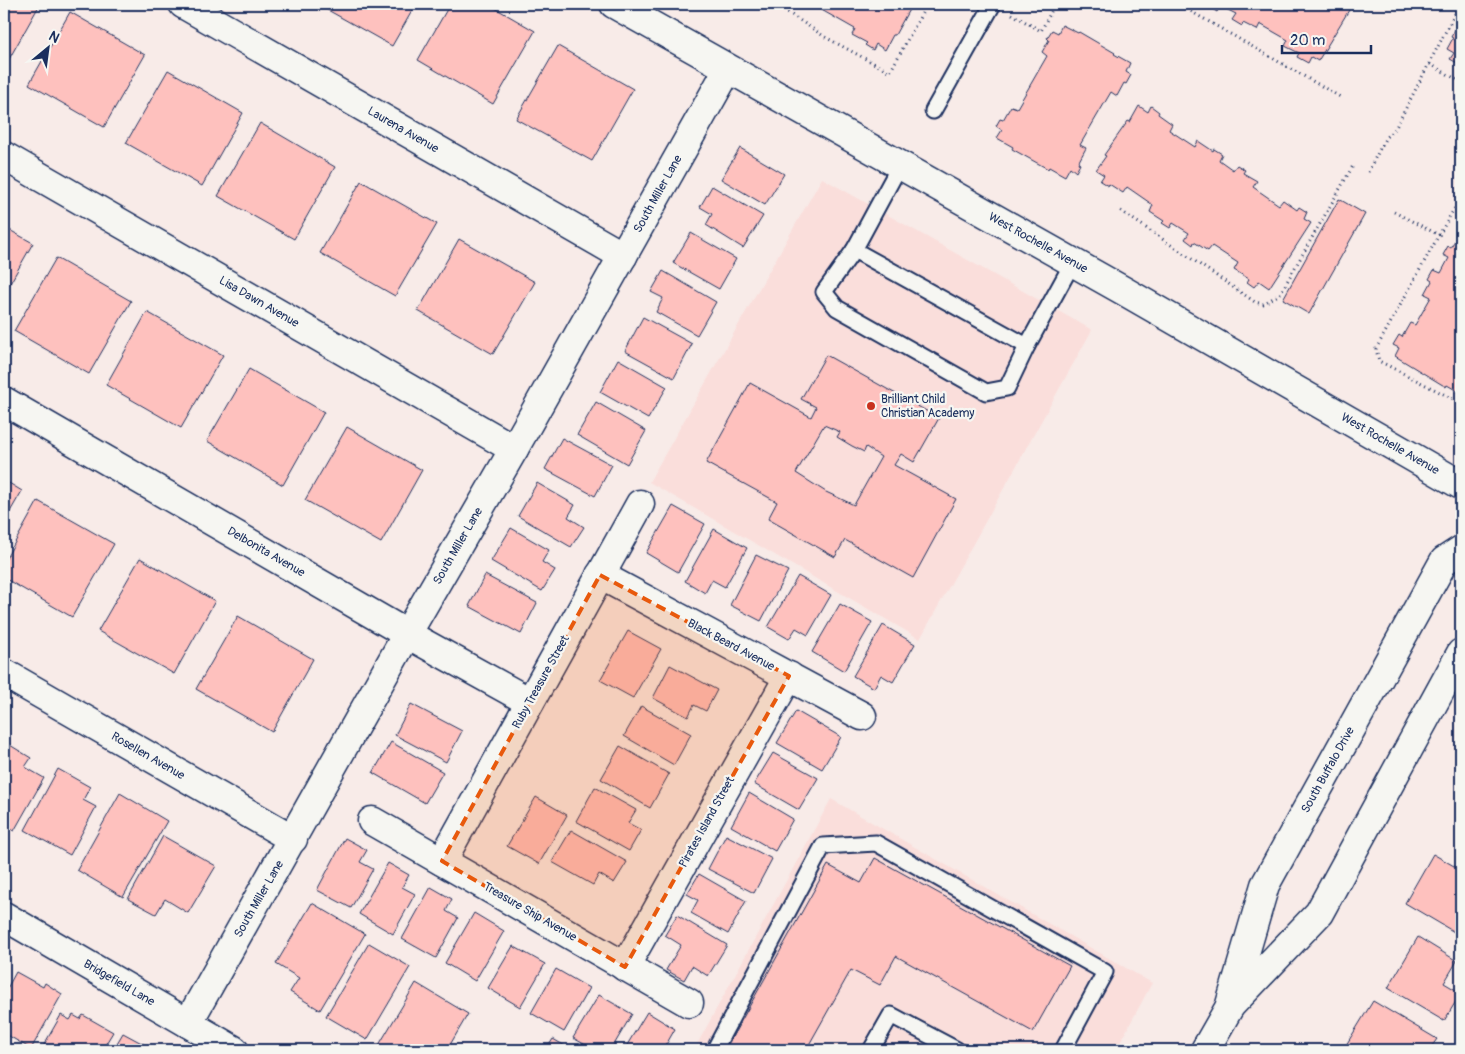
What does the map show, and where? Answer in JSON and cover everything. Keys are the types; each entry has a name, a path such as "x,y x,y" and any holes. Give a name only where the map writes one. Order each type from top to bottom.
{"street":[{"name":"Laurena Avenue","path":"183,4 622,256"},
{"name":"West Rochelle Avenue","path":"614,4 1073,262 1461,484"},
{"name":"South Miller Lane","path":"188,1023 728,69"},
{"name":"Lisa Dawn Avenue","path":"4,156 514,449"},
{"name":"Delbonita Avenue","path":"4,401 407,634 530,702"},
{"name":"Ruby Treasure Street","path":"442,861 640,504"},
{"name":"South Buffalo Drive","path":"1229,1008 1264,885 1444,561 1461,550"},
{"name":"Black Beard Avenue","path":"600,575 862,716"},
{"name":"South Buffalo Drive","path":"1205,1050 1229,1008 1319,913 1461,653"},
{"name":"Rosellen Avenue","path":"4,673 292,839"},
{"name":"Pirates Island Street","path":"625,967 789,676"},
{"name":"Treasure Ship Avenue","path":"372,821 689,1003"},
{"name":"Bridgefield Lane","path":"4,916 234,1050"}],"lane":[{"path":"933,111 993,4"},
{"path":"900,165 854,250 824,292 837,308 986,392 1007,388 1027,346 1073,262"},
{"path":"854,250 1027,346"},
{"path":"721,1050 718,1044 823,846 876,843 1105,972 1063,1050"},
{"path":"871,1050 891,1015 957,1050"}],"path":[{"path":"775,4 824,37 890,72 927,4"},
{"path":"1009,13 1041,31 1055,4"},
{"path":"1178,4 1342,98"},
{"path":"1368,172 1386,137 1395,129 1460,4"},
{"path":"1430,64 1461,82"},
{"path":"1121,210 1255,302 1263,304 1280,294 1354,164"},
{"path":"1461,197 1376,349 1379,361 1461,403"},
{"path":"1394,212 1439,235"}],"highlighted area":[{"path":"600,575 789,676 625,967 442,861"}],"shaded area":[{"name":"Brilliant Child Christian Academy","path":"822,178 1092,330 920,639 649,482"},
{"path":"831,799 1152,983 1116,1050 694,1050"}],"building":[{"path":"4,4 40,4 4,68"},
{"path":"317,4 416,4 392,46"},
{"path":"450,4 488,4 535,31 493,104 418,60"},
{"path":"811,4 912,4 885,50 876,44 873,50 865,45 867,43 852,35 855,29"},
{"path":"1210,4 1351,4 1318,61 1311,57 1308,63 1297,57 1299,53 1285,46 1288,40 1260,24 1257,30 1243,23 1242,26 1232,20 1236,14 1220,6 1217,12 1209,7"},
{"path":"70,12 145,55 104,127 29,84"},
{"path":"1461,19 1461,65 1450,59 1454,53 1447,49"},
{"path":"1062,25 1079,32 1130,63 1126,72 1131,75 1117,96 1111,92 1080,145 1086,148 1078,163 1080,164 1076,172 1070,167 1065,176 1012,149 1013,147 997,138 1002,130 996,126 1000,119 1003,120 1011,106 1017,108 1047,56 1042,52 1049,40 1047,38 1052,30 1058,33"},
{"path":"558,46 633,89 592,161 516,119"},
{"path":"168,70 243,113 202,186 126,143"},
{"path":"1139,106 1148,112 1151,106 1159,112 1158,114 1172,124 1169,130 1195,147 1198,141 1213,151 1214,149 1222,154 1219,160 1233,170 1237,165 1245,170 1243,173 1257,181 1253,187 1279,205 1283,200 1297,210 1299,207 1307,212 1304,219 1311,223 1269,288 1259,281 1254,287 1247,282 1249,279 1234,270 1238,263 1212,246 1208,251 1194,242 1193,245 1185,239 1189,233 1173,223 1170,228 1162,223 1164,221 1150,212 1153,205 1127,187 1123,193 1109,184 1108,186 1100,181 1104,175 1096,170 1106,156 1104,155 1128,121 1130,122"},
{"path":"260,123 335,167 294,239 218,196"},
{"path":"740,148 784,174 765,205 721,179"},
{"path":"361,181 437,224 395,296 320,253"},
{"path":"712,186 763,216 743,248 706,225 712,214 700,207"},
{"path":"1339,199 1365,214 1309,314 1283,299"},
{"path":"4,227 33,243 4,294"},
{"path":"691,233 736,259 719,289 673,263"},
{"path":"1459,233 1461,235 1461,393 1447,385 1446,387 1395,356 1399,348 1393,345 1399,335 1402,337 1410,323 1415,325 1431,297 1425,294 1432,281 1429,279 1434,270 1441,273 1449,258 1443,255 1448,246 1451,248"},
{"path":"459,239 535,282 493,354 418,311"},
{"path":"56,258 131,301 89,374 14,331"},
{"path":"663,271 716,302 697,335 656,312 663,298 651,292"},
{"path":"147,312 223,355 181,428 106,385"},
{"path":"643,317 692,344 674,378 625,351"},
{"path":"826,355 939,418 914,462 901,454 894,465 956,499 913,578 845,540 835,557 768,519 777,502 706,463 750,383 811,417 816,407 801,399","holes":["824,425 840,432 837,437 864,452 866,447 881,457 854,505 826,492 796,473"]},
{"path":"618,359 667,387 648,419 600,392"},
{"path":"249,369 324,412 283,485 207,441"},
{"path":"596,402 646,431 627,464 577,435"},
{"path":"347,427 422,470 381,543 305,500"},
{"path":"562,438 612,465 595,496 545,469"},
{"path":"4,480 22,491 4,522"},
{"path":"537,483 575,505 568,517 584,527 571,547 518,516"},
{"path":"38,501 114,544 72,617 4,578 4,562"},
{"path":"673,506 705,524 678,572 646,553"},
{"path":"511,528 549,550 542,562 555,570 542,591 491,561"},
{"path":"714,529 747,548 725,587 712,580 705,593 685,581"},
{"path":"756,555 788,571 761,621 730,605"},
{"path":"140,558 215,601 174,674 98,631"},
{"path":"485,575 537,603 521,634 469,606"},
{"path":"798,576 831,595 808,635 796,628 789,639 768,627"},
{"path":"840,604 872,622 844,671 812,652"},
{"path":"238,616 313,659 272,732 196,689"},
{"path":"883,625 915,644 893,682 881,675 874,688 853,676"},
{"path":"628,631 661,649 633,698 600,680"},
{"path":"670,665 717,690 706,711 694,705 688,717 653,698"},
{"path":"411,704 462,731 446,762 395,735"},
{"path":"641,706 691,734 674,765 624,736"},
{"path":"796,711 841,737 822,769 777,743"},
{"path":"5,742 31,758 25,767 44,778 14,831 4,825"},
{"path":"391,742 443,772 425,803 373,773"},
{"path":"620,746 669,774 650,808 601,779"},
{"path":"773,753 818,778 799,810 754,784"},
{"path":"58,769 90,787 83,800 96,807 70,855 25,830"},
{"path":"595,787 636,810 628,823 641,830 629,851 576,821"},
{"path":"120,793 167,821 123,897 77,870"},
{"path":"749,793 793,819 775,851 731,826"},
{"path":"536,797 567,815 539,864 507,846"},
{"path":"571,830 627,862 614,883 599,874 593,885 552,862"},
{"path":"726,835 772,859 754,893 708,869"},
{"path":"163,836 216,866 188,913 165,899 156,914 128,899"},
{"path":"345,838 367,850 360,862 373,869 351,908 317,890"},
{"path":"1433,854 1461,870 1461,936 1405,903"},
{"path":"875,858 1070,966 1033,1032 896,956 880,985 851,970 806,1050 725,1050 828,865 861,883"},
{"path":"388,863 409,875 402,887 415,894 393,934 359,914"},
{"path":"699,874 746,901 728,934 691,913 698,900 687,894"},
{"path":"431,887 452,899 446,911 458,918 436,958 402,939"},
{"path":"312,903 365,934 320,1010 290,992 299,978 276,964"},
{"path":"474,913 504,931 475,981 445,963"},
{"path":"677,915 727,945 708,976 692,966 684,980 666,970 681,945 665,935"},
{"path":"1418,937 1457,961 1444,983 1461,993 1444,1021 1388,988"},
{"path":"369,943 410,967 367,1040 326,1016"},
{"path":"513,946 545,964 520,1007 488,988"},
{"path":"556,969 589,988 564,1032 531,1013"},
{"path":"16,972 43,987 45,983 62,994 31,1049 4,1033 4,994"},
{"path":"416,983 468,1014 447,1050 425,1050 417,1046 415,1050 388,1050 379,1045"},
{"path":"599,995 632,1014 611,1050 595,1050 573,1038"},
{"path":"1373,1001 1437,1039 1429,1050 1343,1050"},
{"path":"647,1012 675,1029 663,1050 624,1050"},
{"path":"61,1015 70,1020 73,1015 80,1019 83,1015 113,1032 102,1050 41,1050"},
{"path":"123,1033 149,1047 150,1045 160,1050 113,1050"},
{"path":"553,1039 572,1050 546,1050"}],"place":[{"name":"Brilliant Child Christian Academy","path":"871,406"}]}
